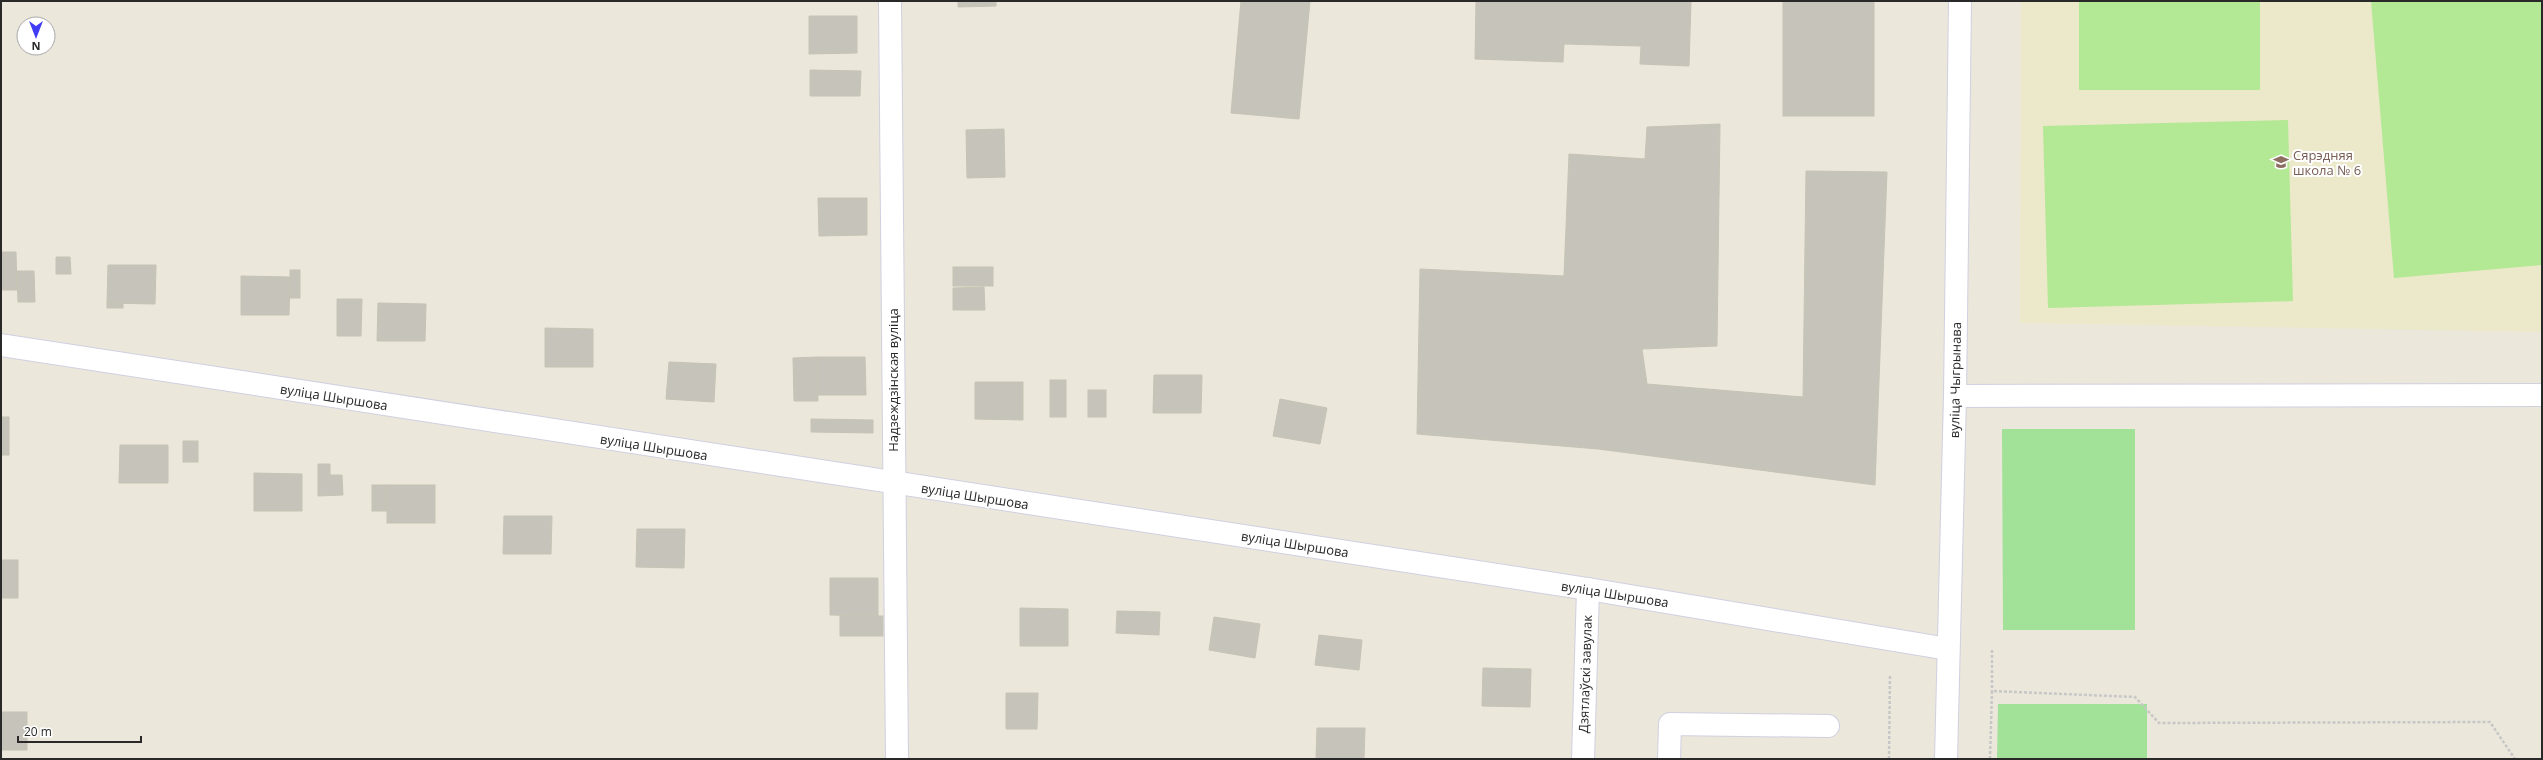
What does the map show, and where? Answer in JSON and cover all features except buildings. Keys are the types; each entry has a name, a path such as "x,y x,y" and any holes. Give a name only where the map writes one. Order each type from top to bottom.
{"street":[{"name":"Надзеждзінская вуліца","path":"890,1 897,759"},
{"name":"вуліца Чыгрынава","path":"1946,759 1955,396 1960,1"},
{"name":"вуліца Шыршова","path":"1,346 894,484 1588,589 1948,649"},
{"path":"1955,396 2542,395"},
{"name":"Дзятлаўскі завулак","path":"1583,759 1588,589"},
{"path":"1669,759 1670,724 1828,726"}],"path":[{"path":"1889,759 1890,639"},
{"path":"1990,759 1992,650"},
{"path":"1992,691 2135,697 2158,723 2490,722 2515,759"}],"shaded area":[{"name":"Сярэдняя школа № 6","path":"2021,1 2542,1 2542,332 2020,323"}],"green space":[{"path":"2079,1 2260,1 2260,90 2079,90"},
{"path":"2371,1 2542,1 2542,265 2394,278"},
{"path":"2288,120 2293,301 2048,308 2043,126"},
{"path":"2002,429 2135,429 2135,630 2003,630"},
{"path":"1998,704 2147,704 2147,759 1997,759"}],"place":[{"name":"Сярэдняя школа № 6","path":"2281,162"}]}
